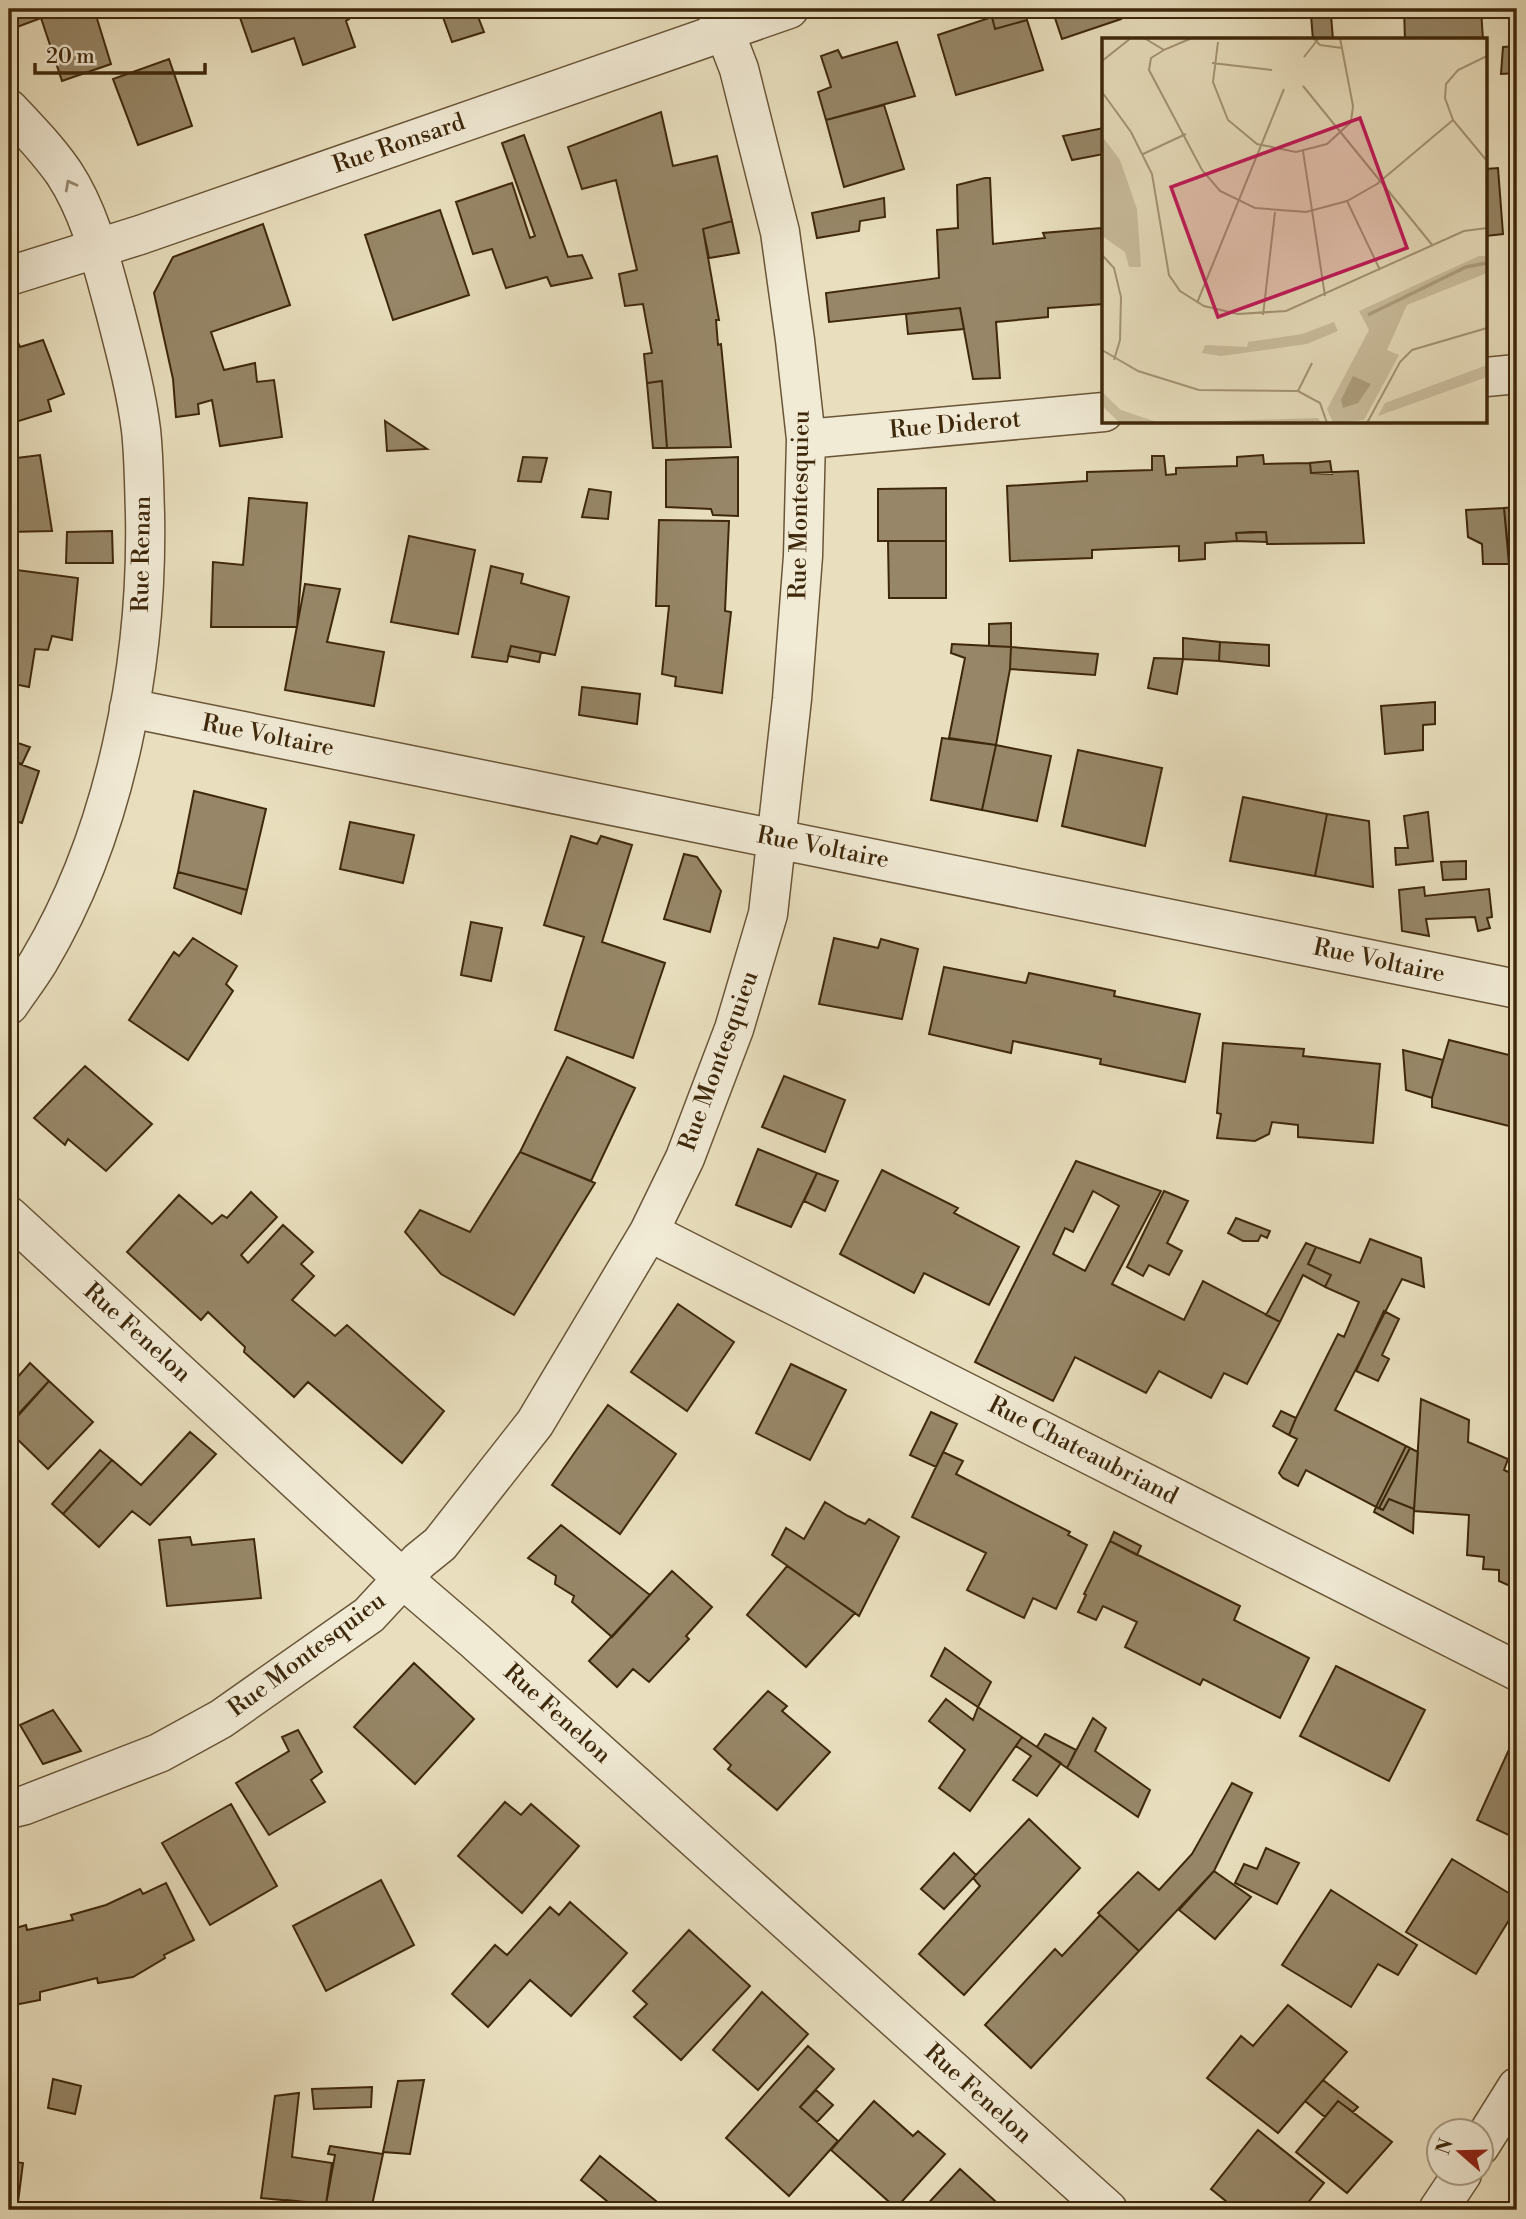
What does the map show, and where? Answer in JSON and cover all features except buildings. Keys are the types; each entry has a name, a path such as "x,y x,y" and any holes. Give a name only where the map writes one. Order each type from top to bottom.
{"street":[{"name":"Rue Ronsard","path":"9,276 140,235 720,20 789,9"},
{"name":"Rue Montesquieu","path":"9,1809 50,1796 159,1753 221,1719 369,1615 419,1561 440,1544 535,1423 649,1232 685,1158 734,1029 768,914 792,699 802,569 806,439 780,232 739,69 720,20"},
{"name":"Rue Renan","path":"9,109 39,141 64,174 83,209 97,247 126,355 141,430 146,561 129,708 113,787 66,908 39,962 9,1004"},
{"path":"1488,377 1517,374"},
{"name":"Rue Diderot","path":"806,439 1102,412"},
{"name":"Rue Voltaire","path":"129,708 1517,989"},
{"name":"Rue Fenelon","path":"9,1216 403,1579 1108,2210"},
{"name":"Rue Chateaubriand","path":"649,1232 1517,1671"},
{"path":"1494,2124 1517,2087"},
{"path":"1438,2210 1453,2188"}]}
